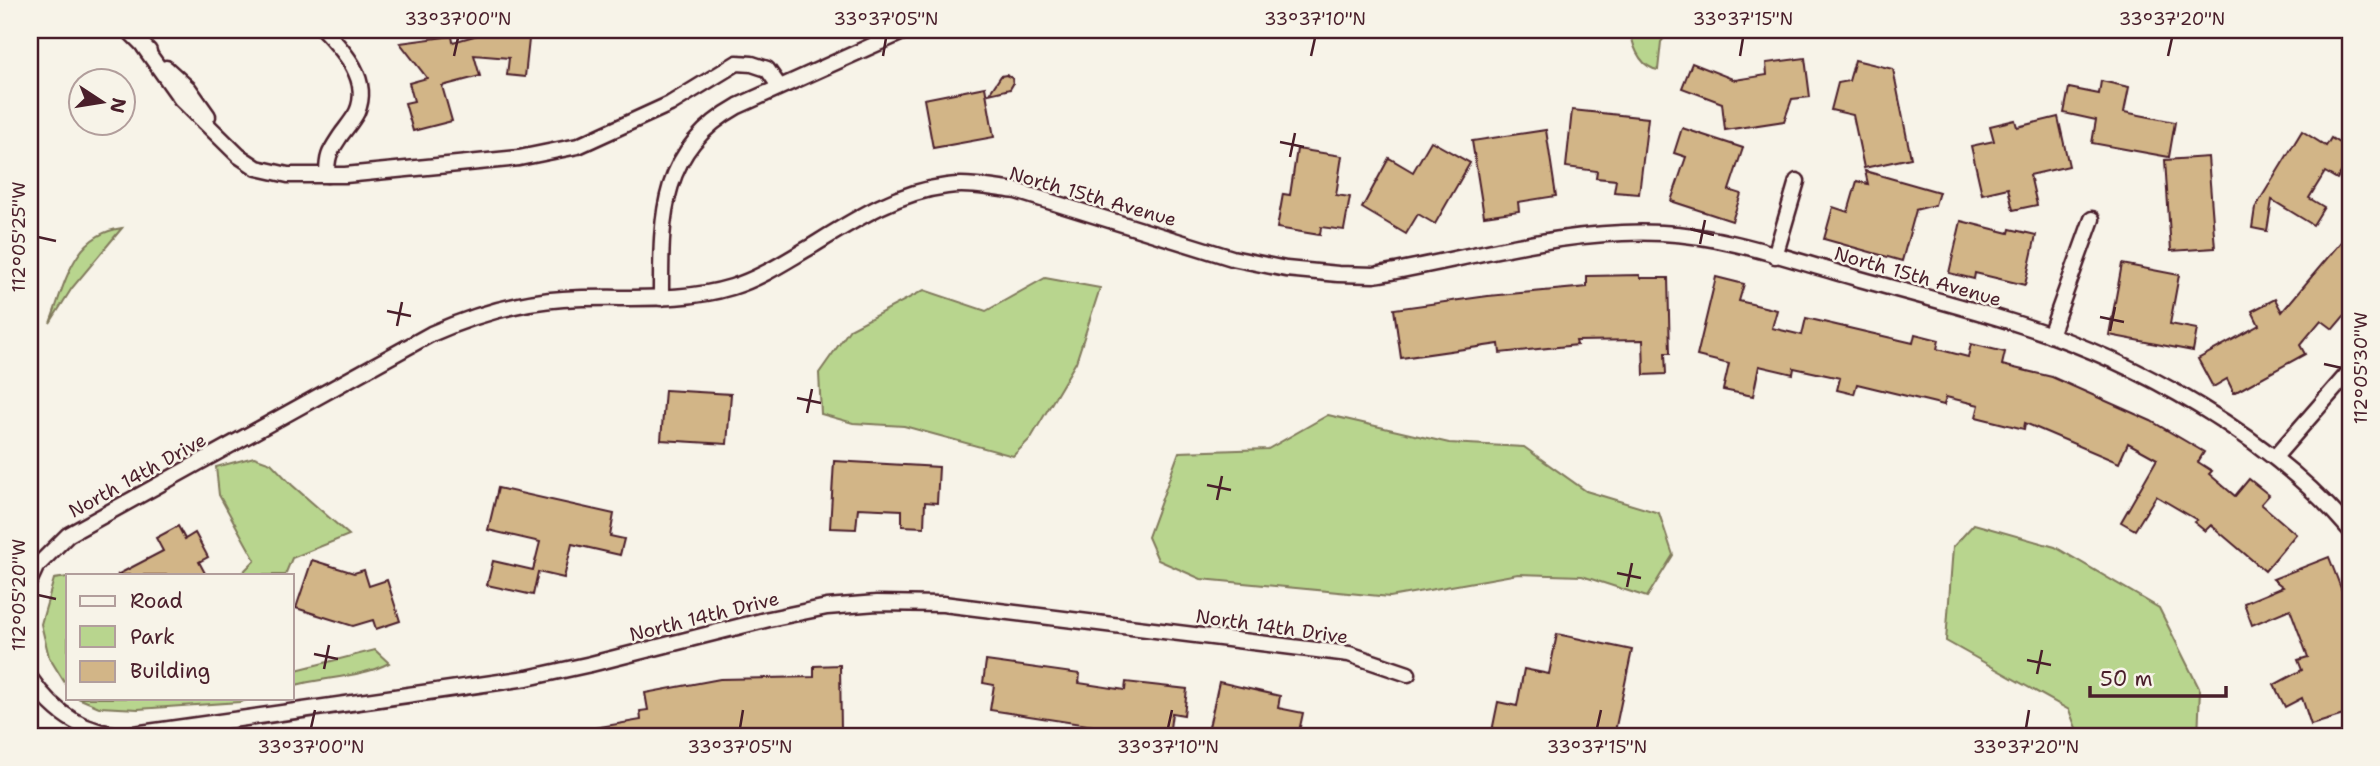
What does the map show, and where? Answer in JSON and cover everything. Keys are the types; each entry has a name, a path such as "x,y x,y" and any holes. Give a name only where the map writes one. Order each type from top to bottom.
{"street":[{"path":"128,30 189,89 239,156 257,168 276,174 327,175 519,158 578,146 670,104 737,63 768,69 779,86"},
{"path":"324,30 336,42 359,75 361,95 357,112 327,158 327,175"},
{"path":"661,298 661,229 668,189 675,170 694,141 717,117 779,86 907,30"},
{"path":"1775,256 1797,181"},
{"name":"North 15th Avenue","path":"240,441 431,334 464,319 511,305 563,299 689,297 731,287 754,278 869,211 910,195 947,186 991,187 1016,191 1232,258 1286,270 1338,274 1374,275 1604,233 1684,235 1716,240 1988,315 2091,351 2188,400 2275,457 2323,500 2350,530"},
{"path":"2050,335 2092,219"},
{"path":"2275,457 2350,371"},
{"name":"North 14th Drive","path":"30,580 36,567 68,535 240,441"},
{"name":"North 14th Drive","path":"30,678 47,702 64,716 97,732 127,735 527,678 807,611 877,603 943,604 1349,654 1408,674"}],"green space":[{"path":"1630,30 1664,30 1658,70 1642,61 1635,49"},
{"path":"122,228 72,288 50,323 66,277 82,250 105,232"},
{"path":"1045,278 1100,288 1076,362 1031,438 1013,456 904,426 853,423 821,414 819,373 850,329 924,290 986,311"},
{"path":"1328,415 1449,443 1524,447 1586,491 1659,513 1673,555 1647,597 1582,576 1518,574 1390,597 1201,579 1158,560 1148,537 1179,452 1268,449"},
{"path":"254,457 271,463 349,535 292,558 285,574 241,574 255,560 219,495 216,467"},
{"path":"1974,524 2055,547 2159,608 2200,690 2198,736 2079,736 2069,710 1946,641 1953,547"},
{"path":"66,577 66,685 49,657 41,624 54,579"},
{"path":"375,650 389,663 366,672 294,686 294,670"},
{"path":"83,700 247,700 138,709 99,707"}],"building":[{"path":"485,30 530,30 525,77 507,75 509,58 474,55 480,76 442,86 452,121 413,131 405,103 414,101 409,83 427,78 400,43 452,36 453,42 485,33"},
{"path":"1805,58 1810,97 1792,99 1784,121 1725,130 1722,103 1682,88 1692,63 1735,80 1767,75 1766,63"},
{"path":"1855,60 1893,69 1911,158 1864,168 1853,115 1831,110 1838,83 1849,81"},
{"path":"1001,76 1012,78 1010,89 989,94"},
{"path":"2101,81 2129,87 2124,112 2175,122 2169,157 2092,143 2096,120 2064,113 2069,88 2099,94"},
{"path":"985,87 994,137 933,148 924,99"},
{"path":"1572,110 1648,118 1639,194 1614,192 1616,180 1596,178 1597,171 1566,167"},
{"path":"2058,117 2069,166 2030,175 2037,205 2013,210 2008,188 1982,194 1971,146 1994,141 1990,126 2015,120 2017,127"},
{"path":"1682,128 1743,148 1729,190 1741,194 1732,221 1671,201 1686,157 1674,153"},
{"path":"1546,130 1556,196 1518,202 1519,211 1484,216 1472,141"},
{"path":"2302,131 2326,146 2331,138 2350,150 2350,158 2337,179 2325,172 2309,198 2324,207 2313,225 2272,200 2267,231 2252,228 2255,208"},
{"path":"1431,141 1470,163 1435,224 1418,214 1406,234 1362,208 1389,158 1413,172"},
{"path":"1297,149 1342,156 1336,195 1350,197 1344,230 1321,227 1320,235 1277,228 1283,194 1290,195"},
{"path":"2208,157 2215,248 2171,251 2165,160"},
{"path":"1865,171 1939,192 1935,205 1915,210 1902,261 1824,239 1833,207 1848,212 1857,181 1868,184"},
{"path":"1961,221 2009,233 2010,229 2036,235 2025,285 1975,273 1974,279 1949,273"},
{"path":"2350,231 2350,309 2333,329 2321,320 2300,345 2305,354 2234,393 2227,379 2213,387 2198,359 2259,325 2252,311 2275,299 2282,312"},
{"path":"2122,264 2179,275 2170,324 2197,329 2193,351 2109,335"},
{"path":"1640,275 1640,278 1668,278 1670,353 1665,353 1666,374 1644,375 1643,340 1576,341 1577,345 1500,353 1499,344 1401,358 1394,309 1488,296 1587,287 1587,276"},
{"path":"1716,277 1744,284 1739,301 1777,310 1772,328 1802,335 1806,318 1913,343 1915,334 1939,340 1937,349 1968,357 1971,344 2005,352 2002,365 2052,377 2151,421 2204,452 2198,462 2212,471 2209,474 2235,496 2249,479 2269,495 2261,504 2296,534 2265,571 2211,525 2205,531 2194,522 2197,520 2156,496 2135,530 2121,522 2157,459 2128,443 2119,463 2025,423 2024,429 1976,417 1979,405 1946,397 1944,405 1857,384 1854,394 1837,390 1840,378 1794,368 1793,374 1759,366 1753,396 1723,390 1729,364 1697,356"},
{"path":"665,390 731,394 727,444 661,440"},
{"path":"834,461 939,467 937,503 925,502 924,527 902,526 902,510 858,508 856,529 830,528"},
{"path":"498,488 614,514 610,536 624,539 620,555 572,544 564,578 538,572 533,595 487,585 493,561 533,570 540,542 488,530"},
{"path":"178,526 185,539 195,533 208,557 199,562 205,574 119,574 163,551 156,538"},
{"path":"2329,557 2350,612 2350,713 2311,725 2302,698 2285,707 2274,685 2302,670 2298,660 2308,657 2290,609 2252,625 2244,603 2283,587 2273,579"},
{"path":"312,560 354,573 364,570 369,586 387,580 400,621 376,629 373,620 353,626 296,608"},
{"path":"1557,634 1632,650 1614,736 1516,736 1492,731 1498,702 1517,706 1524,669 1549,674"},
{"path":"986,661 1080,674 1079,683 1125,690 1126,682 1187,689 1184,715 1172,713 1169,736 1092,736 1094,726 990,710 994,685 983,683"},
{"path":"840,665 841,729 731,732 731,735 723,736 595,736 594,728 641,720 640,711 648,710 645,693 720,679 814,677 814,666"},
{"path":"1219,682 1280,696 1278,708 1303,713 1298,736 1207,736"}]}
